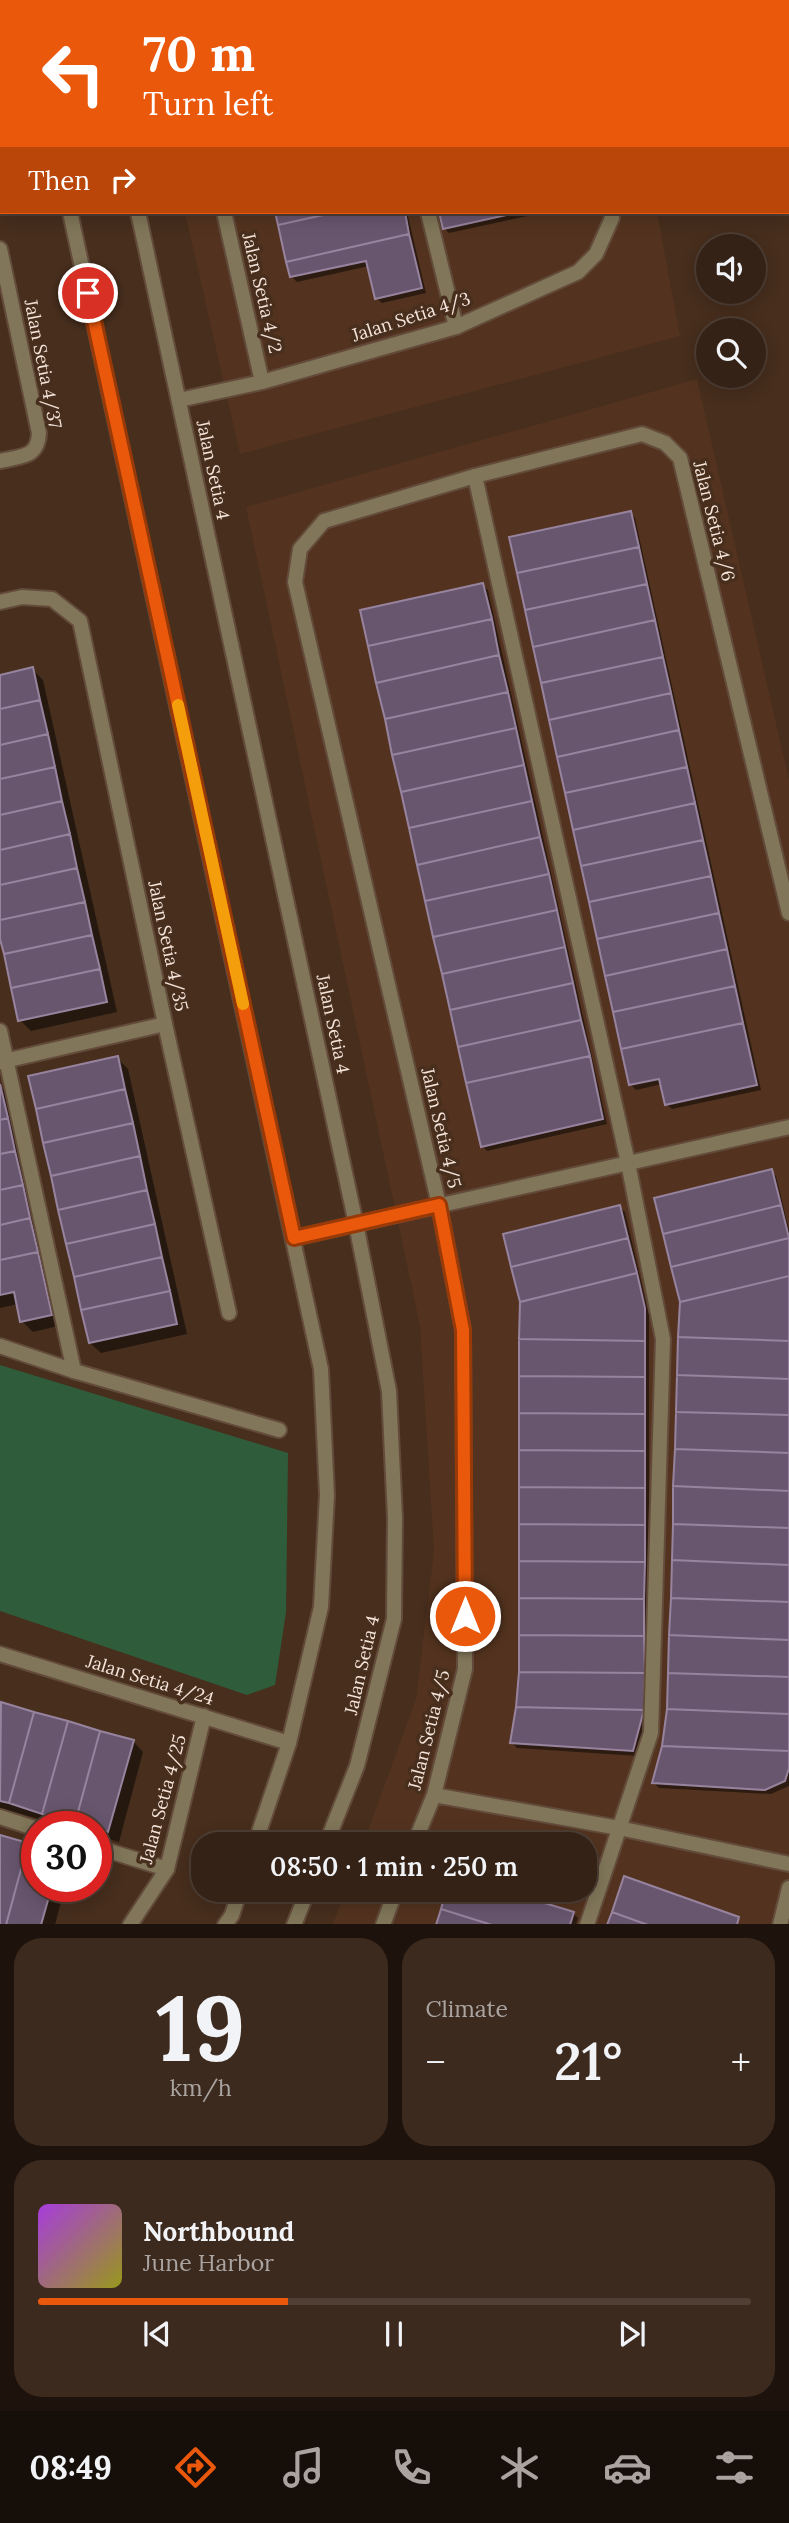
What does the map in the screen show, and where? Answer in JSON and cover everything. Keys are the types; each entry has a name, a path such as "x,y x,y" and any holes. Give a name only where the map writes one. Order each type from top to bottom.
{"street":[{"path":"70,214 321,1369 327,1496 321,1607 289,1742 259,1832"},
{"name":"Jalan Setia 4","path":"138,214 356,1224 389,1391 396,1518 394,1619 357,1766 331,1832"},
{"name":"Jalan Setia 4/2","path":"224,214 262,382"},
{"path":"428,214 456,327"},
{"name":"Jalan Setia 4/3","path":"179,400 262,382 456,327 578,272 596,254 611,214"},
{"name":"Jalan Setia 4/37","path":"0,249 39,443 35,450 23,456 0,461"},
{"name":"Jalan Setia 4/6","path":"300,549 324,521 475,476 642,434 665,443 680,458 789,913"},
{"path":"475,476 628,1163 663,1339 651,1733 587,1924"},
{"name":"Jalan Setia 4/5","path":"300,549 295,582 439,1205 463,1330 465,1669 434,1795 419,1832"},
{"name":"Jalan Setia 4/35","path":"0,601 22,597 52,599 80,621 229,1313"},
{"path":"3,1062 165,1024"},
{"path":"0,1031 3,1062 74,1371"},
{"path":"294,1238 789,1127"},
{"path":"0,1346 74,1371 279,1430"},
{"name":"Jalan Setia 4/24","path":"0,1654 289,1742"},
{"name":"Jalan Setia 4/25","path":"130,1924 167,1869 204,1716"},
{"path":"434,1795 619,1828 789,1864"},
{"path":"0,1817 21,1824"},
{"path":"112,1852 167,1869"},
{"path":"780,1924 789,1888"},
{"path":"225,1924 236,1902"},
{"path":"294,1924 303,1902"},
{"path":"383,1924 391,1902"}],"shaded area":[{"path":"185,214 657,214 680,336 240,454"},
{"path":"696,379 789,780 789,1924 333,1924 341,1902 597,1902 597,1832 367,1832 416,1699 434,1551 420,1326 246,507"}],"green space":[{"path":"0,1365 288,1453 286,1612 275,1685 247,1695 0,1611"}],"building":[{"path":"275,214 328,214 278,225"},
{"path":"328,214 405,214 409,234 286,262 278,225"},
{"path":"439,214 511,214 443,229"},
{"path":"409,234 422,288 375,299 366,261 290,277 286,262"},
{"path":"631,511 639,547 517,573 509,537"},
{"path":"639,547 647,584 525,610 517,573"},
{"path":"483,583 492,619 368,646 360,610"},
{"path":"647,584 655,620 533,647 525,610"},
{"path":"492,619 499,655 376,683 368,646"},
{"path":"655,620 663,657 541,683 533,647"},
{"path":"499,655 508,692 385,719 376,683"},
{"path":"663,657 671,693 549,720 541,683"},
{"path":"33,667 40,700 0,709 0,675"},
{"path":"508,692 516,728 392,755 385,719"},
{"path":"671,693 679,730 557,757 549,720"},
{"path":"40,700 48,734 0,745 0,709"},
{"path":"516,728 524,765 401,792 392,755"},
{"path":"679,730 687,767 565,793 557,757"},
{"path":"48,734 55,767 0,779 0,745"},
{"path":"524,765 532,801 409,828 401,792"},
{"path":"55,767 62,801 0,815 0,779"},
{"path":"687,767 695,803 573,830 565,793"},
{"path":"62,801 70,834 0,850 0,815"},
{"path":"532,801 540,837 417,865 409,828"},
{"path":"695,803 703,840 581,866 573,830"},
{"path":"70,834 77,868 0,885 0,850"},
{"path":"540,837 549,874 425,901 417,865"},
{"path":"703,840 711,876 589,902 581,866"},
{"path":"77,868 85,902 0,920 0,885"},
{"path":"549,874 557,910 433,937 425,901"},
{"path":"711,876 719,913 597,939 589,902"},
{"path":"85,902 92,935 4,954 0,939 0,920"},
{"path":"557,910 565,947 442,974 433,937"},
{"path":"719,913 727,949 605,976 597,939"},
{"path":"92,935 100,969 11,988 4,954"},
{"path":"565,947 573,983 450,1010 442,974"},
{"path":"727,949 735,986 613,1012 605,976"},
{"path":"100,969 107,1002 18,1021 11,988"},
{"path":"573,983 581,1020 458,1047 450,1010"},
{"path":"735,986 743,1023 621,1049 613,1012"},
{"path":"581,1020 590,1056 466,1083 458,1047"},
{"path":"743,1023 757,1085 665,1105 659,1079 629,1085 621,1049"},
{"path":"118,1056 125,1089 36,1109 28,1076"},
{"path":"590,1056 603,1119 481,1147 466,1083"},
{"path":"0,1084 8,1118 0,1120"},
{"path":"125,1089 133,1123 43,1143 36,1109"},
{"path":"8,1118 15,1151 0,1154 0,1120"},
{"path":"133,1123 140,1156 51,1176 43,1143"},
{"path":"15,1151 23,1185 0,1190 0,1154"},
{"path":"140,1156 147,1190 58,1210 51,1176"},
{"path":"772,1169 781,1205 663,1234 654,1198"},
{"path":"23,1185 30,1218 0,1225 0,1190"},
{"path":"147,1190 155,1224 66,1244 58,1210"},
{"path":"620,1205 628,1238 511,1267 503,1234"},
{"path":"781,1205 789,1238 671,1267 663,1234"},
{"path":"30,1218 38,1252 0,1260 0,1225"},
{"path":"155,1224 162,1257 74,1277 66,1244"},
{"path":"628,1238 637,1273 520,1302 511,1267"},
{"path":"789,1238 789,1276 680,1302 671,1267"},
{"path":"38,1252 52,1315 20,1322 14,1292 0,1295 0,1260"},
{"path":"162,1257 170,1291 81,1310 74,1277"},
{"path":"637,1273 645,1308 645,1341 519,1339 520,1302"},
{"path":"789,1276 789,1341 678,1337 680,1302"},
{"path":"170,1291 177,1324 89,1343 81,1310"},
{"path":"678,1337 789,1341 789,1379 677,1375"},
{"path":"519,1339 645,1341 645,1377 519,1376"},
{"path":"677,1375 789,1379 789,1415 676,1412"},
{"path":"519,1376 645,1377 645,1414 519,1413"},
{"path":"676,1412 789,1415 789,1453 675,1449"},
{"path":"519,1413 645,1414 645,1451 519,1450"},
{"path":"675,1449 789,1453 789,1491 673,1486"},
{"path":"519,1450 645,1451 645,1488 519,1487"},
{"path":"673,1486 789,1491 789,1528 673,1524"},
{"path":"519,1487 645,1488 645,1525 519,1524"},
{"path":"519,1524 645,1525 645,1562 519,1561"},
{"path":"673,1524 789,1528 789,1565 672,1560"},
{"path":"672,1560 789,1565 789,1602 671,1598"},
{"path":"519,1561 645,1562 644,1599 519,1598"},
{"path":"519,1598 644,1599 644,1636 519,1635"},
{"path":"671,1598 789,1602 789,1640 669,1635"},
{"path":"519,1635 644,1636 645,1673 519,1672"},
{"path":"669,1635 789,1640 789,1677 668,1673"},
{"path":"519,1672 645,1673 644,1710 516,1707"},
{"path":"668,1673 789,1677 789,1714 667,1709"},
{"path":"1,1702 34,1712 9,1803 0,1801"},
{"path":"516,1707 644,1710 633,1751 510,1743"},
{"path":"667,1709 789,1714 789,1751 662,1746"},
{"path":"34,1712 68,1721 43,1811 33,1811 9,1803"},
{"path":"68,1721 100,1731 78,1811 43,1811"},
{"path":"100,1731 134,1740 112,1818 112,1811 78,1811"},
{"path":"662,1746 789,1751 789,1768 785,1781 765,1790 652,1783"},
{"path":"0,1835 21,1841 21,1869 6,1924 0,1924"},
{"path":"21,1869 21,1902 47,1902 41,1924 6,1924"},
{"path":"624,1876 739,1917 737,1924 645,1924 612,1912"},
{"path":"443,1902 541,1902 574,1912 570,1924 489,1924 441,1909"},
{"path":"441,1909 489,1924 436,1924"},
{"path":"612,1912 645,1924 607,1924"}],"slow traffic":[{"path":"178,705 243,1004"}],"route":[{"path":"88,293 294,1238 439,1205 463,1330 465,1616"}]}
